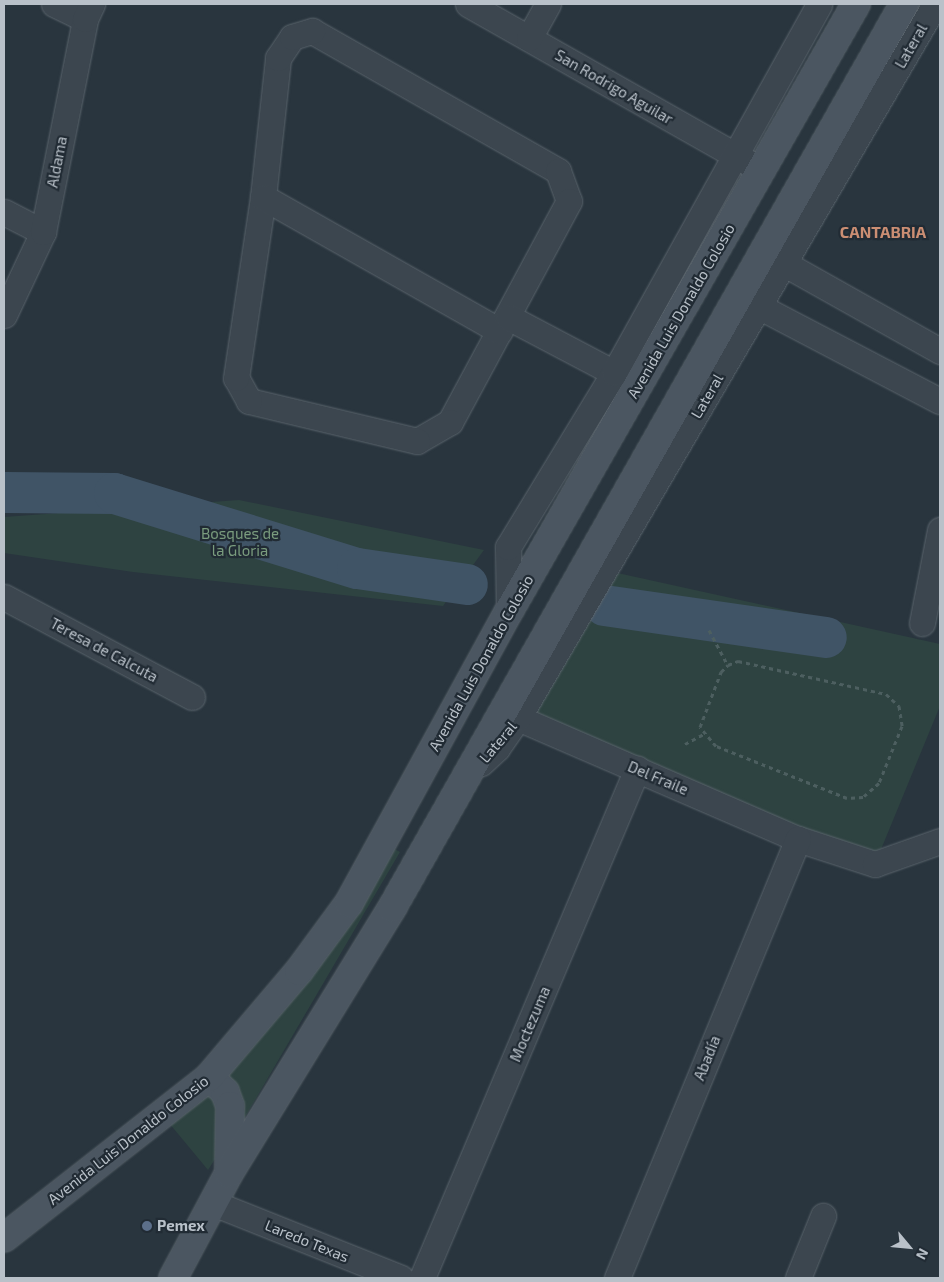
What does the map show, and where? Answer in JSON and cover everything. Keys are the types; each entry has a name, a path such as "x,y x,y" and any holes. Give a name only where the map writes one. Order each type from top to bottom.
{"street":[{"path":"54,4 88,11"},
{"name":"San Rodrigo Aguilar","path":"468,4 761,170"},
{"path":"529,38 548,4"},
{"path":"509,611 508,547 614,373 819,4"},
{"name":"Avenida Luis Donaldo Colosio","path":"4,1238 209,1078 276,1000 349,903 509,611 856,4"},
{"path":"173,1278 229,1174 392,908 904,4"},
{"name":"Lateral","path":"465,778 497,748 518,718 760,307 935,4"},
{"name":"Aldama","path":"4,315 43,232 88,11"},
{"path":"312,31 558,171 569,201 504,324 450,422 417,441 249,401 236,378 263,197 278,58 292,37 312,31"},
{"path":"263,197 504,324 614,373"},
{"path":"4,212 43,232"},
{"path":"785,264 940,351"},
{"path":"760,307 940,401"},
{"path":"922,622 939,537"},
{"name":"Teresa de Calcuta","path":"7,604 192,697"},
{"name":"Del Fraile","path":"518,718 798,839 875,864 940,841"},
{"name":"Moctezuma","path":"422,1278 637,769"},
{"name":"Abadía","path":"617,1278 798,839"},
{"path":"209,1078 225,1092 230,1106 229,1174"},
{"name":"Laredo Texas","path":"213,1203 401,1278"},
{"path":"801,1278 823,1216"}],"path":[{"path":"709,630 728,665"},
{"path":"738,661 886,694 899,706 902,726 879,783 863,797 847,798 716,746 700,727 721,672 728,665 738,661"},
{"path":"685,744 704,734"}],"green space":[{"name":"Bosques de la Gloria","path":"239,500 484,550 443,606 133,572 4,553 4,517"},
{"path":"613,572 940,644 940,706 875,864 533,716"},
{"path":"389,846 400,852 241,1124 237,1092 227,1072"},
{"path":"212,1091 220,1099 217,1156 208,1170 169,1123"}],"waterway":[{"path":"4,492 114,493 357,568 467,584"},
{"path":"604,605 826,637"}],"place":[{"name":"Pemex","path":"147,1226"}],"district":[{"name":"CANTABRIA","path":"883,232"}]}
